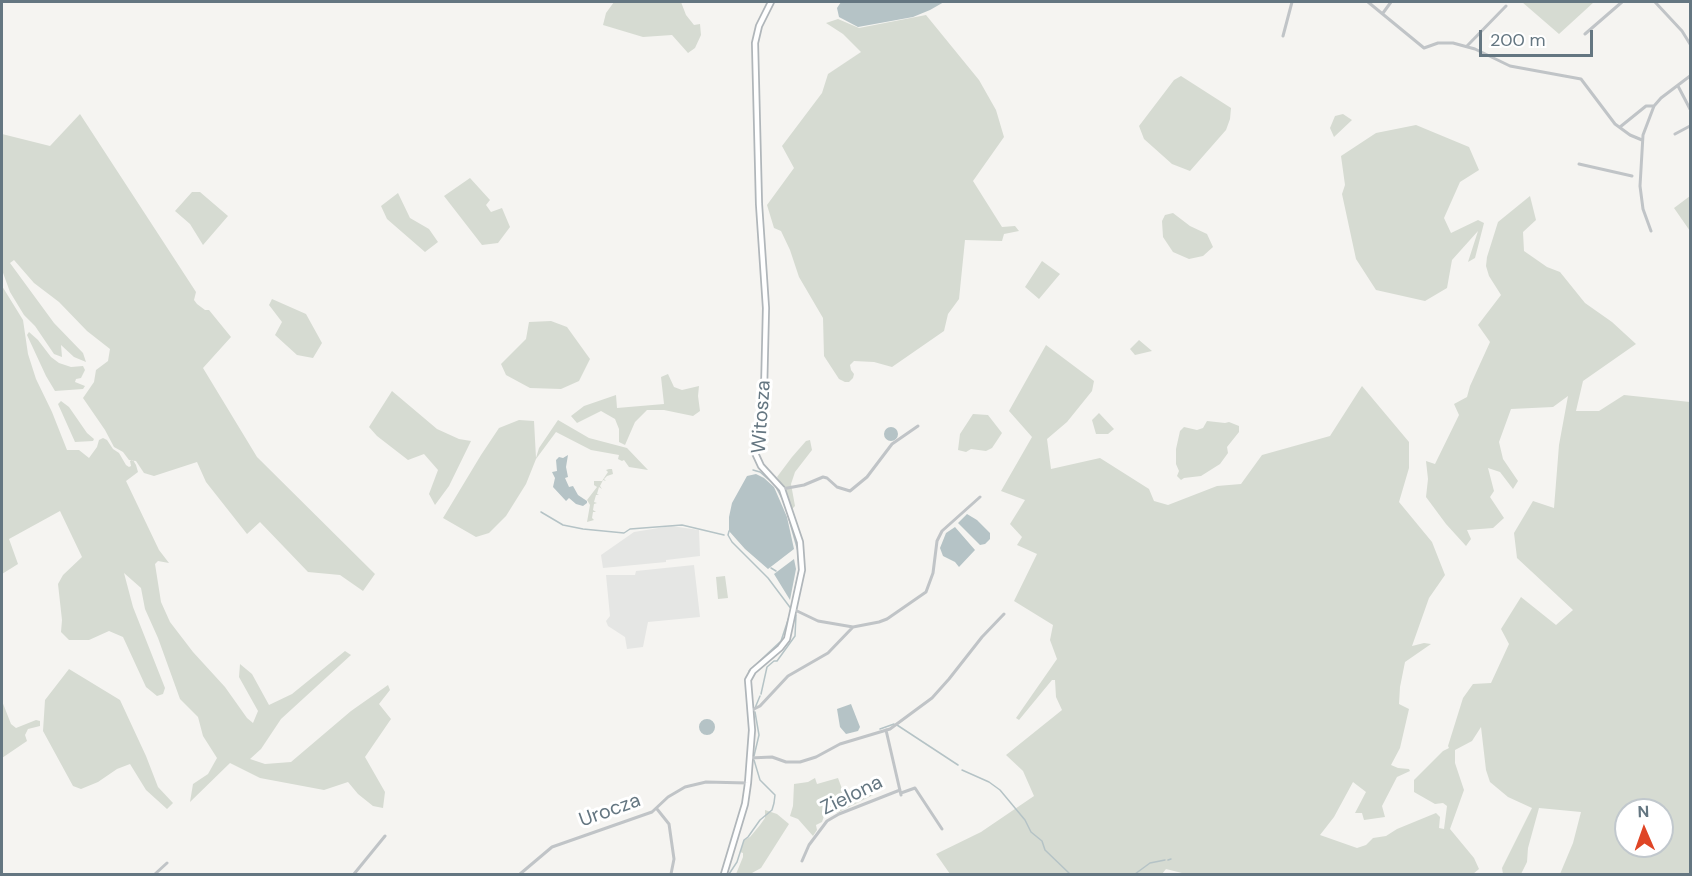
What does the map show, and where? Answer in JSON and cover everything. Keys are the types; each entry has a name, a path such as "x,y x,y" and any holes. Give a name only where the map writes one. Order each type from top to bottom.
{"street":[{"name":"Witosza","path":"724,874 748,783 752,730 748,680 753,671 787,639 802,570 802,553 782,489 761,466 755,453 764,392 766,308 759,204 755,43 759,26 771,2"},
{"path":"1283,36 1292,2"},
{"path":"1368,2 1424,48 1447,42 1467,46 1510,66 1581,79 1615,124 1630,135 1642,140"},
{"path":"1383,13 1391,2"},
{"path":"1585,34 1622,2"},
{"path":"1655,2 1682,31 1690,44"},
{"path":"1467,46 1506,6"},
{"path":"1620,127 1646,106 1654,105 1690,76"},
{"path":"1678,86 1690,109"},
{"path":"1651,231 1643,209 1640,186 1642,140 1654,105"},
{"path":"1675,134 1690,126"},
{"path":"1579,164 1632,176"},
{"path":"782,489 804,485 822,477 827,478 837,487 850,491 867,477 892,444 918,426"},
{"path":"795,610 818,621 853,627 884,621 926,592 933,573 936,541 942,531 980,497"},
{"path":"750,758 772,757 786,762 800,762 816,757 840,744 886,730 932,698 981,637 1004,614"},
{"path":"750,711 760,706 788,676 828,653 853,627"},
{"path":"886,730 901,793"},
{"name":"Urocza","path":"520,874 552,848 657,809 676,792 698,783 710,781 748,783"},
{"name":"Zielona","path":"802,861 809,844 827,821 839,814 912,788 917,790 942,829"},
{"path":"657,809 669,824 674,859 671,874"},
{"path":"354,874 385,836"},
{"path":"155,874 166,863"}],"shaded area":[{"path":"614,2 681,2 686,15 694,25 700,24 701,35 695,48 688,53 672,35 643,37 603,25 606,13"},
{"path":"841,2 944,2 913,17 858,27 839,17 837,8"},
{"path":"1522,2 1594,2 1559,34"},
{"path":"926,15 979,80 996,110 1004,137 973,181 1002,227 1015,226 1019,231 1004,234 1002,241 965,240 959,299 948,314 944,331 892,367 874,362 854,361 850,365 854,374 853,378 845,382 839,379 824,356 823,318 799,277 781,231 774,228 767,205 794,168 782,146 822,93 828,74 861,52 843,34 826,23 838,19 859,28"},
{"path":"1181,76 1231,108 1226,130 1190,171 1172,164 1144,139 1139,126 1174,80"},
{"path":"80,114 196,292 194,300 205,310 209,310 231,337 203,368 257,457 375,574 363,591 340,575 308,572 260,522 247,534 206,482 197,462 154,476 144,473 136,461 129,460 123,452 114,447 83,398 94,382 96,370 108,361 110,349 87,331 59,302 34,283 14,260 10,263 54,323 83,353 86,362 74,357 61,345 62,357 54,354 35,326 24,315 10,292 2,270 2,134 50,146"},
{"path":"1343,114 1352,120 1334,137 1330,128 1335,116"},
{"path":"1416,125 1469,147 1479,170 1460,182 1444,218 1451,233 1478,220 1484,223 1475,258 1468,262 1478,231 1452,260 1447,288 1425,301 1376,290 1356,259 1342,194 1345,185 1341,156 1376,133"},
{"path":"470,178 490,200 486,205 491,212 502,208 510,227 498,243 482,245 444,196"},
{"path":"192,192 200,192 228,216 203,245 190,224 175,211"},
{"path":"398,193 410,218 429,229 438,242 425,252 387,219 381,206"},
{"path":"1530,196 1536,220 1523,232 1524,251 1547,267 1560,272 1585,303 1612,322 1636,344 1583,381 1576,411 1599,411 1624,395 1690,402 1690,874 1560,874 1573,843 1581,812 1539,808 1528,848 1527,862 1521,874 1503,874 1502,868 1532,808 1508,797 1490,782 1486,770 1481,727 1472,741 1455,750 1455,763 1464,790 1450,829 1474,858 1479,869 1473,874 1186,874 1166,869 1162,874 950,874 936,854 981,832 1034,796 1023,771 1006,755 1062,710 1056,697 1055,680 1052,680 1019,720 1016,718 1057,659 1050,640 1053,625 1014,601 1037,554 1017,545 1022,537 1010,524 1025,500 1001,491 1032,437 1009,411 1046,345 1094,381 1092,391 1067,422 1047,439 1051,469 1100,458 1149,489 1154,501 1168,505 1217,486 1241,484 1262,455 1330,436 1362,386 1409,442 1409,468 1399,502 1432,542 1445,575 1429,598 1412,646 1431,644 1405,662 1400,687 1399,704 1409,709 1400,748 1391,765 1410,771 1397,777 1382,806 1385,817 1364,820 1362,813 1355,813 1366,792 1353,782 1334,817 1320,835 1357,848 1366,845 1373,838 1386,836 1436,813 1440,817 1439,828 1444,829 1447,806 1443,803 1435,804 1414,792 1414,780 1443,751 1449,748 1463,698 1473,684 1491,683 1509,644 1501,629 1521,597 1556,625 1573,610 1517,558 1514,533 1533,501 1554,508 1559,445 1568,396 1553,407 1511,409 1499,442 1503,459 1518,481 1513,489 1500,472 1488,468 1494,491 1490,497 1504,518 1493,528 1467,530 1471,539 1466,546 1426,497 1428,479 1426,461 1435,464 1459,415 1454,404 1467,397 1490,342 1478,325 1501,295 1489,276 1486,266 1498,222"},
{"path":"1690,196 1690,231 1674,208"},
{"path":"1173,213 1190,226 1207,234 1213,247 1203,256 1189,259 1173,252 1163,237 1162,221 1165,215"},
{"path":"1042,261 1060,274 1039,299 1025,287"},
{"path":"2,286 23,320 28,354 36,379 67,450 79,450 89,458 99,440 103,438 119,453 126,465 131,466 130,461 133,460 136,465 138,472 126,481 159,550 169,563 158,561 155,564 161,602 170,622 193,652 225,687 247,718 253,723 258,711 239,677 240,664 252,674 269,705 292,694 345,651 351,655 281,719 261,749 250,759 265,764 291,762 351,711 388,685 390,690 379,704 391,719 365,757 385,792 383,808 373,806 348,782 324,790 260,778 230,763 190,802 193,784 208,774 217,758 203,736 198,717 180,699 145,609 141,588 124,573 133,607 165,688 163,694 157,696 146,687 123,637 109,631 89,640 69,640 61,632 58,584 63,575 82,557 60,511 9,539 18,564 2,574"},
{"path":"272,299 306,314 322,343 313,358 297,355 275,335 282,322 269,305"},
{"path":"551,321 567,327 590,359 579,381 561,389 530,388 506,375 501,364 526,339 529,322"},
{"path":"29,332 59,363 71,367 83,366 85,370 81,378 76,379 75,382 85,386 83,389 55,391 27,335"},
{"path":"1139,340 1152,351 1135,355 1130,349"},
{"path":"668,374 674,387 682,390 699,386 700,411 693,416 664,410 647,410 635,422 625,445 619,442 619,429 615,419 601,411 577,423 571,416 584,406 616,395 617,408 664,404 661,377"},
{"path":"392,391 437,429 459,439 471,441 449,486 435,505 429,494 438,470 424,454 408,460 369,427"},
{"path":"61,401 69,407 87,433 94,439 93,441 75,442 58,404"},
{"path":"1099,413 1114,429 1108,434 1096,434 1092,420"},
{"path":"973,414 988,415 1002,433 992,448 986,451 958,450 960,434"},
{"path":"519,420 534,421 536,458 539,448 558,420 589,438 627,448 648,470 629,467 624,460 618,459 619,455 591,450 556,432 536,459 526,484 506,516 489,533 476,537 443,518 499,428"},
{"path":"1207,421 1229,422 1239,426 1239,432 1227,447 1228,453 1220,464 1201,476 1181,480 1177,476 1179,471 1176,464 1176,449 1180,431 1184,427 1197,430 1203,428"},
{"path":"891,427 896,429 898,434 896,439 891,441 886,439 884,434 886,429"},
{"path":"810,440 812,450 795,472 791,484 795,506 792,509 777,477 806,441"},
{"path":"568,455 566,467 568,477 565,478 569,487 573,486 578,495 587,501 583,506 569,498 566,501 553,487 555,478 552,472 557,471 556,460"},
{"path":"612,469 613,474 604,479 606,481 603,480 600,486 602,489 599,487 597,494 599,495 596,495 594,502 597,503 594,504 593,510 596,512 593,512 592,518 594,520 587,522 590,505 587,500 597,487 594,481 602,481 608,472 606,470"},
{"path":"756,474 774,487 787,517 794,549 768,569 729,531 732,503 747,476"},
{"path":"967,514 990,533 990,539 985,544 980,545 958,523"},
{"path":"671,526 699,530 700,556 603,568 601,555 634,532"},
{"path":"955,527 975,550 959,567 955,562 943,556 940,548 946,533"},
{"path":"794,559 796,569 790,600 774,574"},
{"path":"694,565 700,617 648,622 643,647 627,649 625,637 608,626 606,621 610,616 606,575 635,575 636,571"},
{"path":"725,576 728,598 718,599 716,577"},
{"path":"69,669 120,700 158,787 173,803 167,809 146,790 130,764 81,789 73,786 43,731 45,700"},
{"path":"2,701 11,724 16,728 36,720 40,721 40,726 28,729 25,735 27,741 2,758"},
{"path":"851,704 860,727 858,731 846,734 840,727 837,709"},
{"path":"707,719 715,727 707,735 699,727"},
{"path":"815,778 817,784 838,778 845,797 873,795 837,813 833,811 824,816 822,822 816,825 817,830 813,836 798,819 790,816 794,784 808,782"},
{"path":"765,810 777,814 789,824 761,868 752,873 736,874 743,857 743,853 740,852 744,840 750,837 765,818"}],"waterway":[{"path":"753,470 760,472 775,485 785,504"},
{"path":"786,508 798,551 799,571 794,594"},
{"path":"541,512 563,525 583,529 624,533 630,529 682,525 724,535"},
{"path":"729,531 728,535 732,542 768,578 792,610"},
{"path":"771,568 776,571"},
{"path":"761,694 767,667 777,661 795,636 796,615"},
{"path":"749,671 781,641 789,617"},
{"path":"755,708 760,696"},
{"path":"754,756 759,735 755,712"},
{"path":"880,729 894,724"},
{"path":"897,725 958,765"},
{"path":"729,874 737,862 744,840 760,820 772,810 774,803 775,795 760,780 754,760"},
{"path":"962,770 989,782 1000,790 1025,820 1031,832 1042,841 1045,850 1070,874"},
{"path":"1135,874 1150,863 1165,860"}]}
